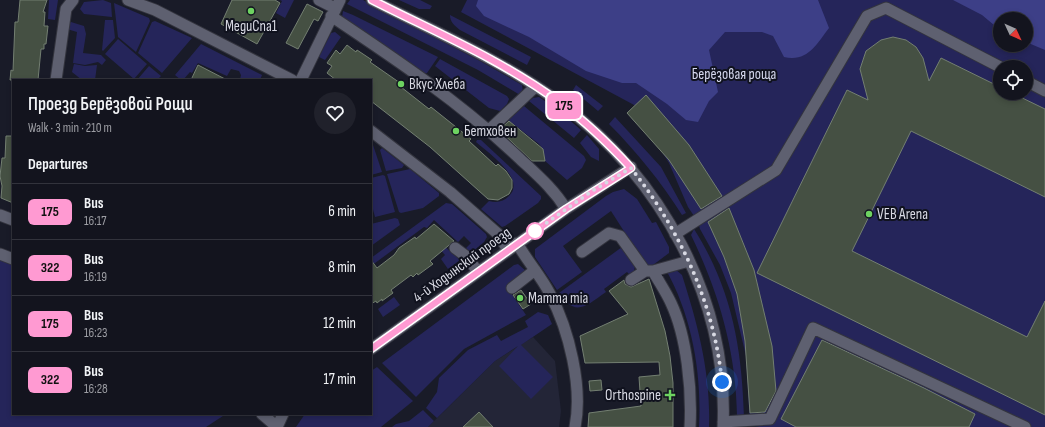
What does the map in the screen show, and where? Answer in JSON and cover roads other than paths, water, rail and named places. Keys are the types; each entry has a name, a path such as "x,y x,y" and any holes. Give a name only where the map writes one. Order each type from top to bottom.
{"street":[{"path":"56,79 66,9 73,0"},
{"path":"128,0 155,10 276,77 287,79"},
{"path":"319,0 335,8 395,58 489,130 556,193 566,209"},
{"path":"372,0 491,61 542,90 580,118 631,168 653,198 675,234 689,261 705,302 720,361 723,393 723,424 770,419 813,328 1025,427"},
{"path":"301,79 335,8"},
{"path":"675,234 776,170 867,16 886,8 993,63"},
{"path":"1033,84 1045,90"},
{"path":"489,130 500,123 535,87 542,90"},
{"path":"372,132 450,192 513,246 535,270 550,294 564,326 576,378 575,427"},
{"name":"4-й Ходынский проезд","path":"372,347 566,209 631,168"},
{"path":"0,215 12,220"},
{"path":"582,252 609,233 620,236 649,271 672,304 680,330 689,388 690,427"},
{"path":"455,248 478,272"},
{"path":"0,254 12,259"},
{"path":"631,280 649,271 689,261"},
{"path":"512,288 535,270"},
{"path":"263,415 277,427 283,415"}],"place":[{"name":"МедиСпа1","path":"251,11"},
{"name":"Вкус Хлеба","path":"401,84"},
{"name":"Бетховен","path":"456,131"},
{"name":"VEB Arena","path":"869,214"},
{"name":"Mamma mia","path":"520,298"},
{"name":"Orthospine","path":"670,395"}],"park label":[{"name":"Берёзовая роща","path":"734,74"}]}
